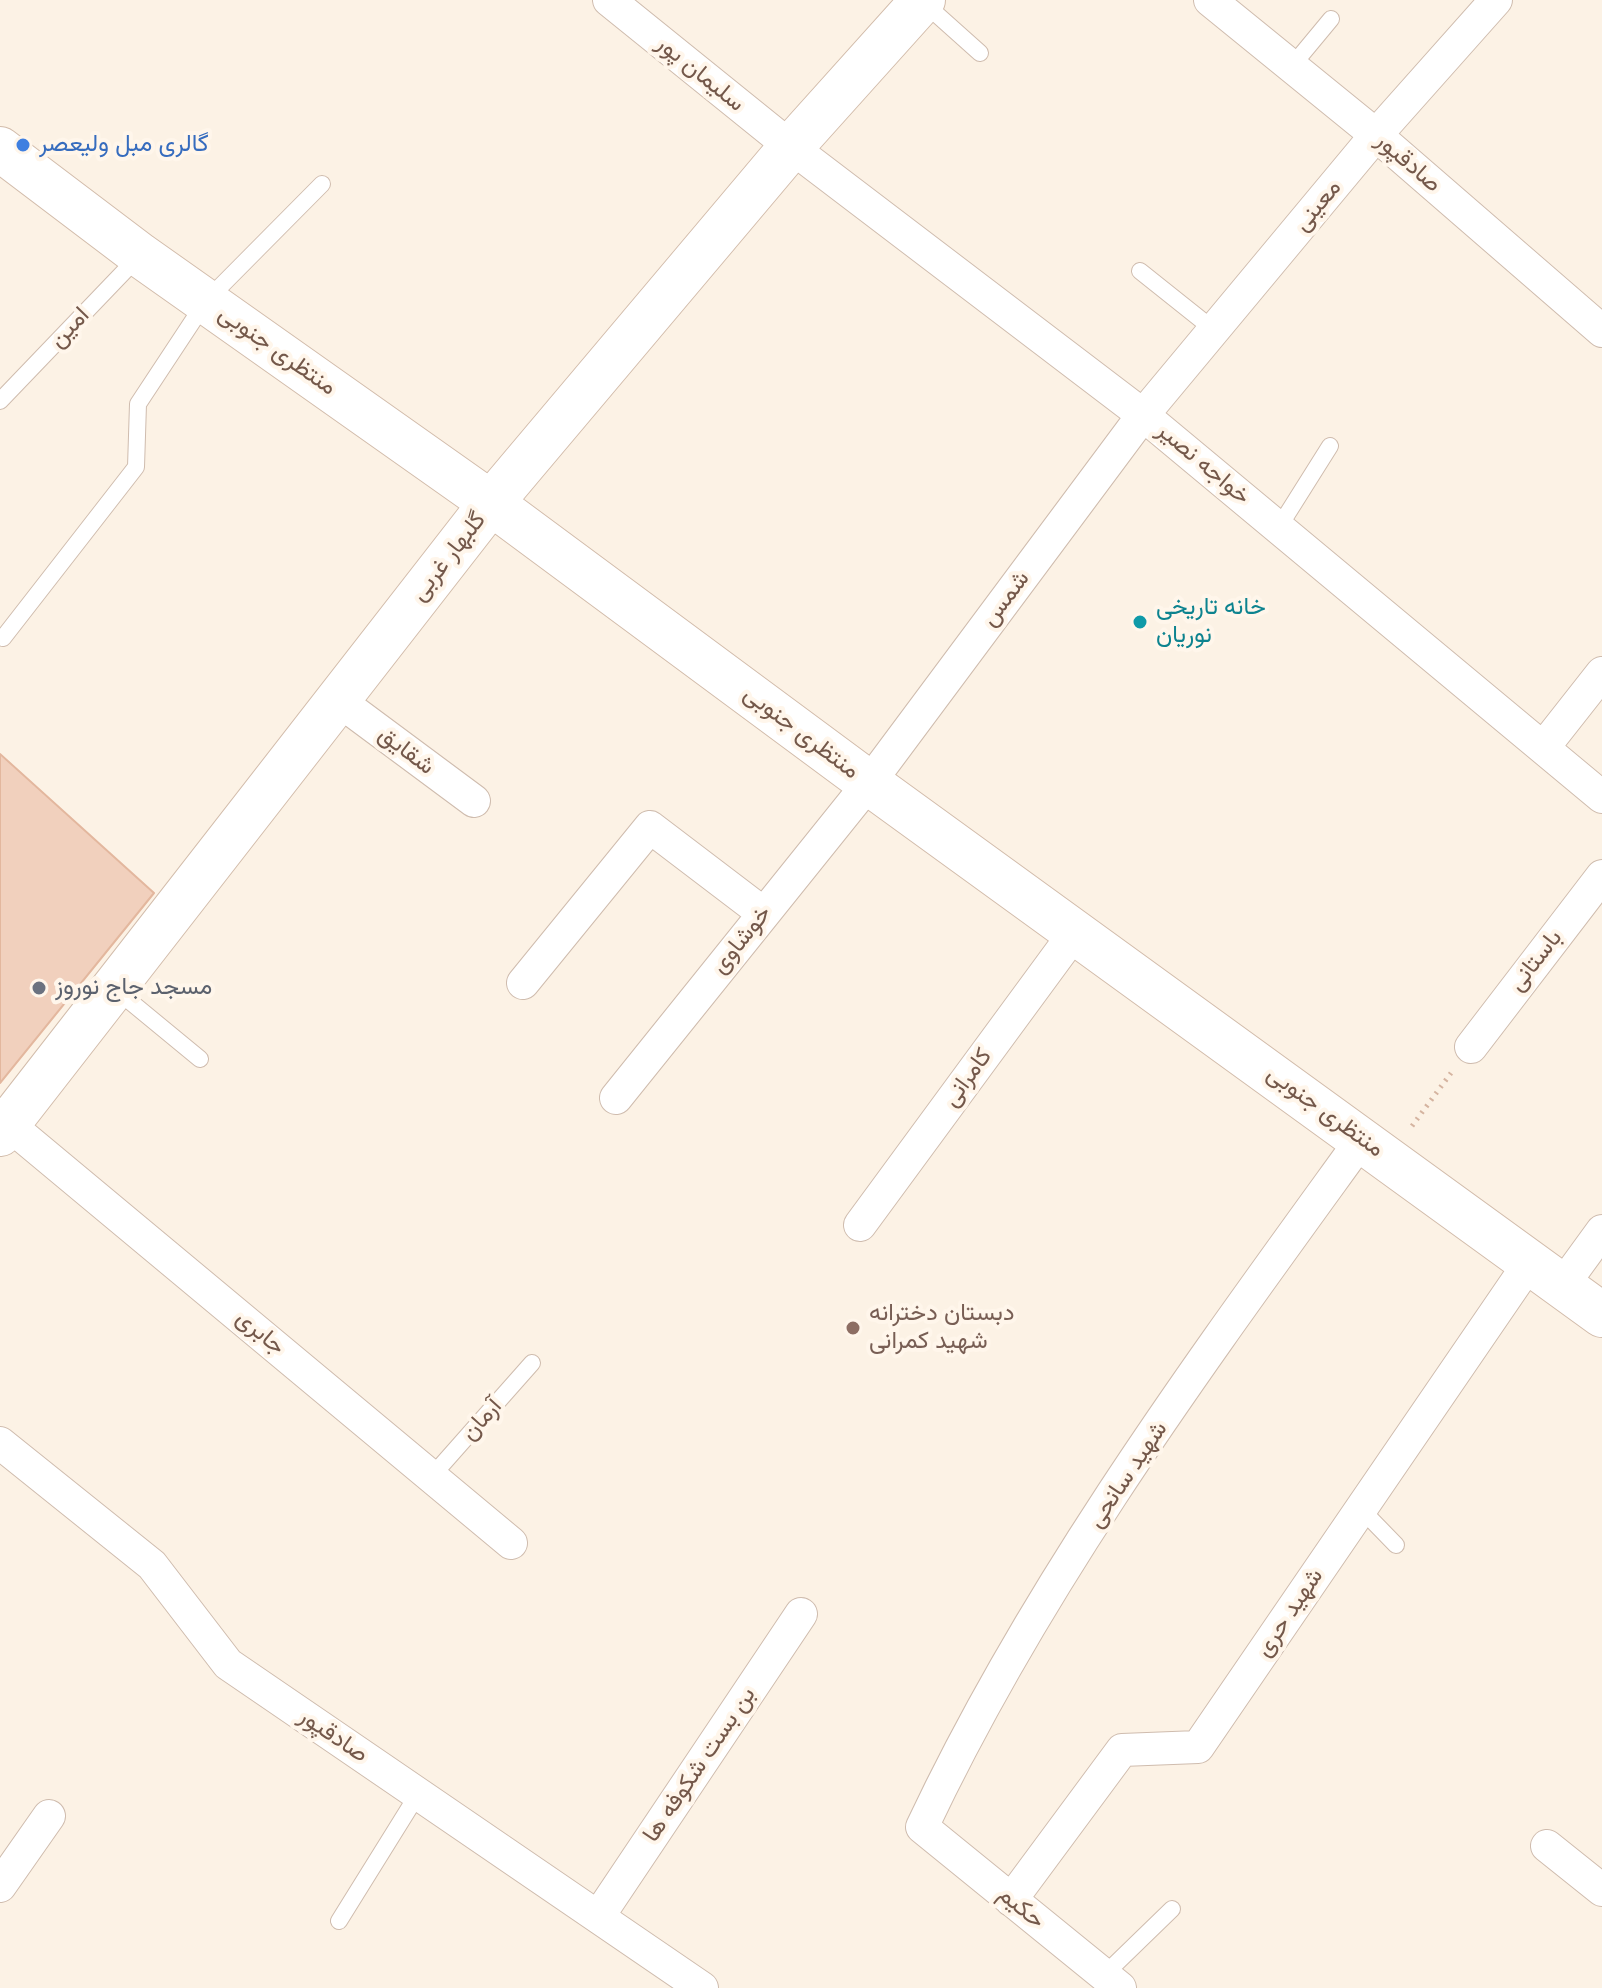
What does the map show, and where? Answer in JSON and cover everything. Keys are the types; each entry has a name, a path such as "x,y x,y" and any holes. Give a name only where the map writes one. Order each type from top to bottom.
{"main road":[{"name":"گلبهار غربی","path":"4,1129 491,503 791,147 923,1"},
{"name":"منتظری جنوبی","path":"0,149 140,255 491,503 869,783 1602,1315"}],"street":[{"name":"سلیمان پور","path":"609,0 791,147"},
{"name":"صادقپور","path":"1210,0 1376,135 1602,331"},
{"name":"معینی","path":"1143,415 1376,135 1496,0"},
{"name":"خواجه نصیر","path":"791,147 1143,415 1602,797"},
{"name":"شمس","path":"869,783 1143,415"},
{"path":"1543,748 1602,673"},
{"name":"شقایق","path":"338,700 474,801"},
{"name":"خوشاوی","path":"616,1098 869,783"},
{"path":"523,983 650,827 763,913"},
{"name":"باستانی","path":"1471,1047 1602,876"},
{"name":"کامرانی","path":"860,1225 1076,931"},
{"name":"جابری","path":"4,1129 511,1543"},
{"name":"شهید سانحی","path":"922,1827 969,1729 1069,1563 1236,1314 1375,1149"},
{"name":"شهید حری","path":"1011,1900 1122,1750 1198,1747 1361,1509 1546,1274 1602,1231"},
{"name":"صادقپور","path":"0,1443 152,1565 228,1664 702,1988"},
{"name":"بن بست شکوفه ها","path":"598,1917 801,1614"},
{"path":"0,1886 49,1816"},
{"name":"حکیم","path":"922,1827 1112,1982"},
{"path":"1547,1846 1602,1890"}],"lane":[{"path":"923,1 980,53"},
{"path":"1292,66 1331,19"},
{"path":"3,638 136,467 138,404 206,301 322,184"},
{"name":"امین","path":"0,401 140,255"},
{"path":"1140,271 1214,330"},
{"path":"1279,527 1330,446"},
{"path":"114,988 200,1059"},
{"name":"آرمان","path":"432,1476 532,1363"},
{"path":"1361,1509 1396,1545"},
{"path":"339,1921 418,1794"},
{"path":"1112,1982 1172,1909"}],"path":[{"path":"1375,1149 1471,1047"}],"building":[{"name":"مسجد جاج نوروز","path":"0,754 154,893 0,1083"}],"place":[{"name":"گالری مبل ولیعصر","path":"23,145"},
{"name":"خانه تاریخی نوریان","path":"1140,622"},
{"name":"مسجد جاج نوروز","path":"39,988"},
{"name":"دبستان دخترانه شهید کمرانی","path":"853,1328"}]}
